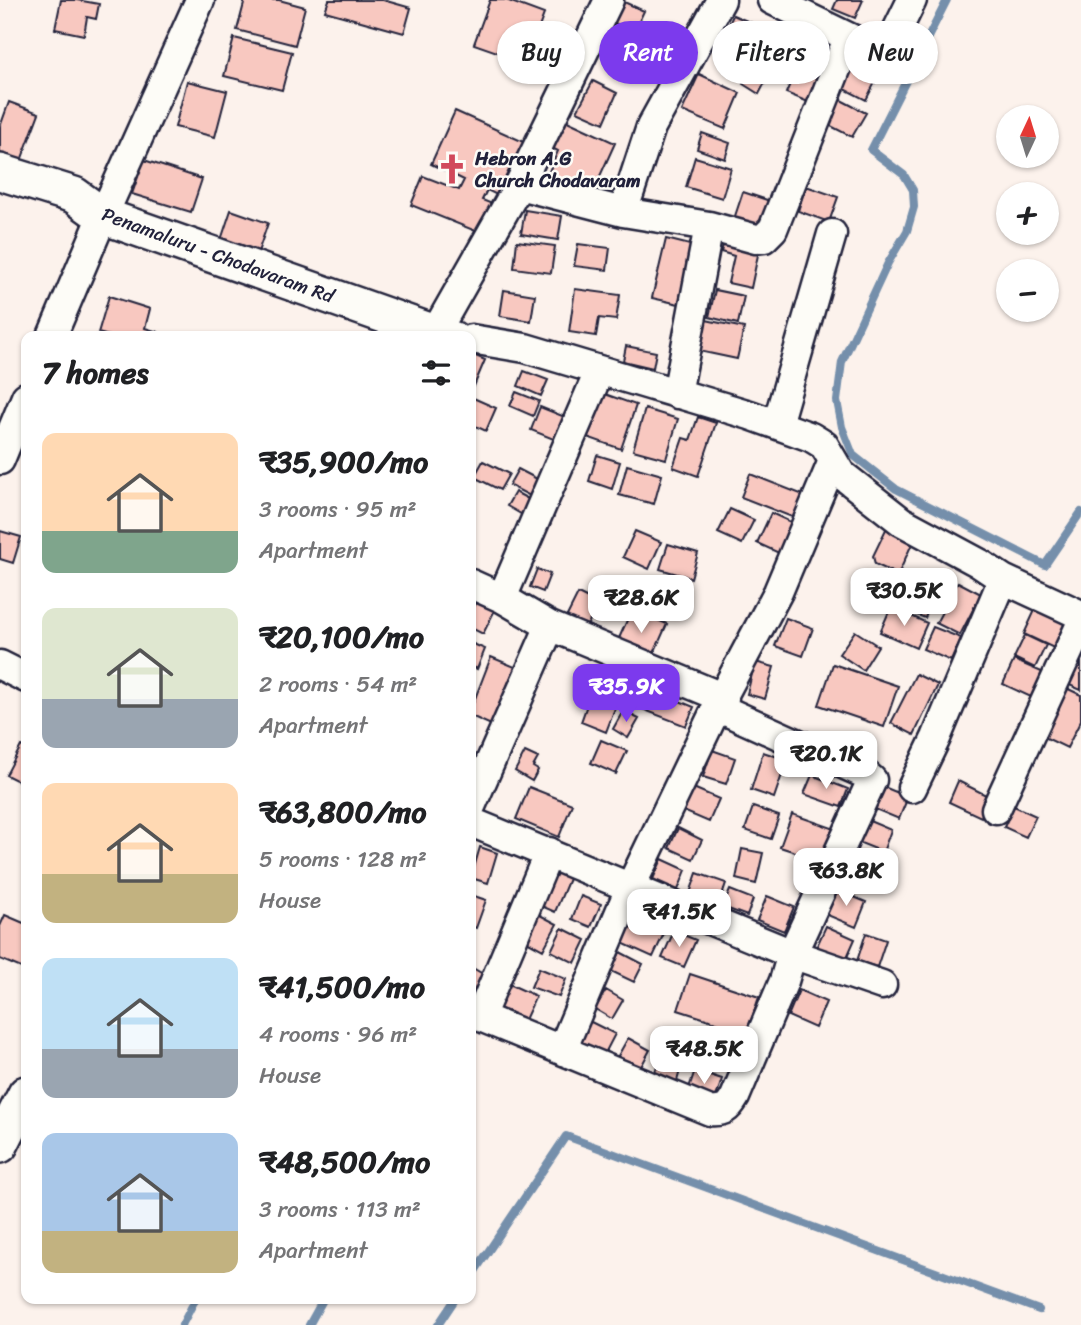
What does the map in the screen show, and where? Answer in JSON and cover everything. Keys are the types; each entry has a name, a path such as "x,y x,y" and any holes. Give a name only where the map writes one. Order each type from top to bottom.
{"street":[{"path":"54,331 200,0"},
{"path":"443,331 519,185 609,0"},
{"path":"624,212 651,127 720,0"},
{"path":"772,0 844,37"},
{"path":"901,21 912,0"},
{"path":"519,185 624,212 709,226 756,239 764,238 773,229 844,49"},
{"name":"Penamaluru - Chodavaram Rd","path":"0,172 74,195 103,216 430,331"},
{"path":"677,394 709,226"},
{"path":"777,424 832,234"},
{"path":"476,340 525,348 777,424 811,437 824,445 841,474 901,520 1003,579 1081,615"},
{"path":"502,598 599,372"},
{"path":"0,460 21,409"},
{"path":"562,1050 631,886 720,703 778,592 833,461"},
{"path":"912,788 1003,579"},
{"path":"476,586 551,625 720,703 865,774 872,780 792,954 784,981 728,1109 721,1112 710,1111 476,1015"},
{"path":"996,809 1081,624"},
{"path":"476,795 551,625"},
{"path":"0,665 21,676"},
{"path":"476,824 550,852 792,954 882,985"},
{"path":"476,1013 550,852"},
{"path":"0,1145 21,1104"}],"building":[{"path":"61,0 99,4 96,19 87,17 84,35 55,29"},
{"path":"245,0 279,0 305,7 295,45 237,30"},
{"path":"329,0 383,0 411,8 404,33 325,11"},
{"path":"490,0 506,0 544,14 541,21 497,21 497,52 474,44"},
{"path":"837,0 863,0 855,18 833,9"},
{"path":"622,1 644,11 639,21 612,21"},
{"path":"733,15 747,21 730,21"},
{"path":"234,38 292,52 282,90 224,76"},
{"path":"699,74 712,80 712,84 721,84 740,93 725,129 682,111 694,84 698,84"},
{"path":"187,81 227,91 215,137 175,127"},
{"path":"593,81 617,93 604,123 577,111"},
{"path":"844,81 844,84 874,84 866,100 841,87"},
{"path":"743,84 764,84 759,94"},
{"path":"790,84 822,84 813,104 786,93"},
{"path":"839,99 866,113 852,137 825,123"},
{"path":"9,102 39,113 19,166 0,159 0,127"},
{"name":"Hebron A.G Church Chodavaram","path":"455,111 526,143 501,197 487,190 482,200 495,205 483,234 411,205 423,176 459,190 464,180 431,164"},
{"path":"565,120 615,143 591,196 547,176 558,151 552,148"},
{"path":"702,133 730,143 725,159 697,149"},
{"path":"695,157 731,168 722,198 686,187"},
{"path":"144,160 202,179 191,212 132,194"},
{"path":"806,186 838,197 829,222 798,211"},
{"path":"743,192 773,202 763,232 733,222"},
{"path":"231,210 268,223 258,252 221,240"},
{"path":"525,210 562,216 558,240 521,234"},
{"path":"666,239 702,248 688,306 652,298"},
{"path":"517,241 555,246 551,273 514,268"},
{"path":"724,242 759,250 751,288 728,283 734,256 721,252"},
{"path":"578,244 610,248 607,270 574,266"},
{"path":"575,289 620,295 616,320 599,318 596,336 569,332"},
{"path":"504,290 535,295 531,321 500,316"},
{"path":"715,290 744,296 738,324 709,317"},
{"path":"109,296 150,309 145,328 155,331 99,331"},
{"path":"706,320 744,328 737,359 699,351"},
{"path":"626,346 656,352 653,368 623,361"},
{"path":"476,356 485,360 476,381"},
{"path":"524,371 548,380 541,396 518,386"},
{"path":"516,392 539,401 533,416 510,406"},
{"path":"602,393 636,405 621,449 587,437"},
{"path":"476,399 496,408 486,431 476,426"},
{"path":"540,407 565,417 556,440 531,430"},
{"path":"645,409 678,419 666,459 633,450"},
{"path":"698,417 716,423 698,476 673,467 683,438 690,440"},
{"path":"597,455 620,462 612,489 589,481"},
{"path":"483,461 509,474 500,490 476,478"},
{"path":"627,465 662,475 654,504 619,495"},
{"path":"518,469 543,482 534,498 509,485"},
{"path":"750,474 806,496 797,519 741,497"},
{"path":"515,492 536,503 528,518 507,506"},
{"path":"730,509 754,520 742,544 718,533"},
{"path":"771,513 795,524 781,554 757,543"},
{"path":"888,525 915,537 898,575 875,564 873,556"},
{"path":"0,531 21,537 13,563 0,559"},
{"path":"635,531 661,542 649,569 623,557"},
{"path":"668,544 698,553 691,578 660,569"},
{"path":"537,569 550,574 543,592 530,587"},
{"path":"911,581 936,591 925,618 899,608"},
{"path":"958,582 981,594 960,635 936,623"},
{"path":"578,594 598,604 585,630 565,620"},
{"path":"477,601 495,610 483,634 476,630"},
{"path":"891,607 927,623 916,648 880,632"},
{"path":"1036,608 1070,624 1058,650 1024,634"},
{"path":"632,609 667,624 651,660 616,645"},
{"path":"786,618 813,628 803,656 775,646"},
{"path":"933,627 961,638 951,661 923,649"},
{"path":"855,631 878,646 863,670 839,654"},
{"path":"1025,635 1046,645 1035,668 1014,658"},
{"path":"476,645 485,649 476,668"},
{"path":"1081,648 1081,690 1067,684"},
{"path":"491,657 515,667 491,725 476,718 476,696"},
{"path":"1014,660 1044,673 1033,698 1003,684"},
{"path":"755,662 774,667 765,699 747,694"},
{"path":"833,664 898,686 884,727 819,705"},
{"path":"916,674 938,685 914,735 891,723"},
{"path":"594,685 620,695 606,732 581,722"},
{"path":"1062,686 1081,695 1081,720 1067,748 1038,734"},
{"path":"650,689 694,707 686,726 642,709"},
{"path":"623,711 639,719 628,738 613,729"},
{"path":"601,740 627,751 616,774 591,763"},
{"path":"21,746 21,782 6,775"},
{"path":"712,750 735,758 726,784 703,777"},
{"path":"525,752 538,758 533,767 538,770 532,781 515,771"},
{"path":"763,752 787,760 774,798 751,790"},
{"path":"812,775 848,789 841,807 804,794"},
{"path":"958,781 990,797 981,817 949,802"},
{"path":"529,787 572,804 559,837 516,819"},
{"path":"691,787 719,799 709,822 681,810"},
{"path":"884,787 908,797 899,819 875,809"},
{"path":"1014,806 1036,816 1026,837 1004,827"},
{"path":"753,807 779,816 771,839 745,830"},
{"path":"792,814 838,830 826,862 780,847"},
{"path":"867,820 891,830 883,852 858,842"},
{"path":"678,828 702,840 693,859 669,848"},
{"path":"480,847 497,853 488,883 476,879 476,861"},
{"path":"742,849 763,853 756,884 736,879"},
{"path":"662,859 686,870 678,890 653,879"},
{"path":"852,859 872,866 863,891 843,883"},
{"path":"554,867 571,874 555,912 539,905"},
{"path":"697,873 726,883 718,907 689,896"},
{"path":"835,889 866,902 856,927 825,914"},
{"path":"730,890 753,899 747,916 723,907"},
{"path":"581,896 601,904 591,927 572,919"},
{"path":"767,896 794,907 784,931 757,920"},
{"path":"476,897 486,900 476,928"},
{"path":"637,910 668,925 653,957 622,943"},
{"path":"536,913 557,924 543,950 523,939"},
{"path":"5,915 21,922 21,968 0,959 0,926"},
{"path":"826,926 855,939 844,964 815,950"},
{"path":"562,928 586,940 575,963 551,951"},
{"path":"674,931 696,940 684,967 662,958"},
{"path":"866,933 886,940 877,967 857,961"},
{"path":"620,952 643,964 634,982 611,971"},
{"path":"539,968 566,979 559,997 531,987"},
{"path":"476,970 488,977 476,1000"},
{"path":"690,974 759,997 747,1032 678,1010"},
{"path":"507,983 536,996 523,1024 494,1010"},
{"path":"606,990 623,1000 612,1019 595,1009"},
{"path":"799,990 826,1002 815,1028 788,1016"},
{"path":"589,1021 615,1034 602,1059 576,1046"},
{"path":"628,1038 650,1050 636,1076 614,1063"},
{"path":"713,1041 740,1051 732,1072 705,1062"},
{"path":"659,1060 681,1067 675,1088 652,1081"},
{"path":"695,1070 722,1079 714,1103 687,1094"}],"waterway":[{"path":"947,0 871,150 904,175 913,190 914,207 907,231 888,263 842,362 837,401 842,427 853,455 896,489 1045,565 1081,512"},
{"path":"476,1270 566,1136 1039,1310"},
{"path":"182,1325 193,1304"},
{"path":"309,1325 321,1304"},
{"path":"438,1325 452,1304"}],"place":[{"name":"Hebron A.G Church Chodavaram","path":"452,169"}]}
